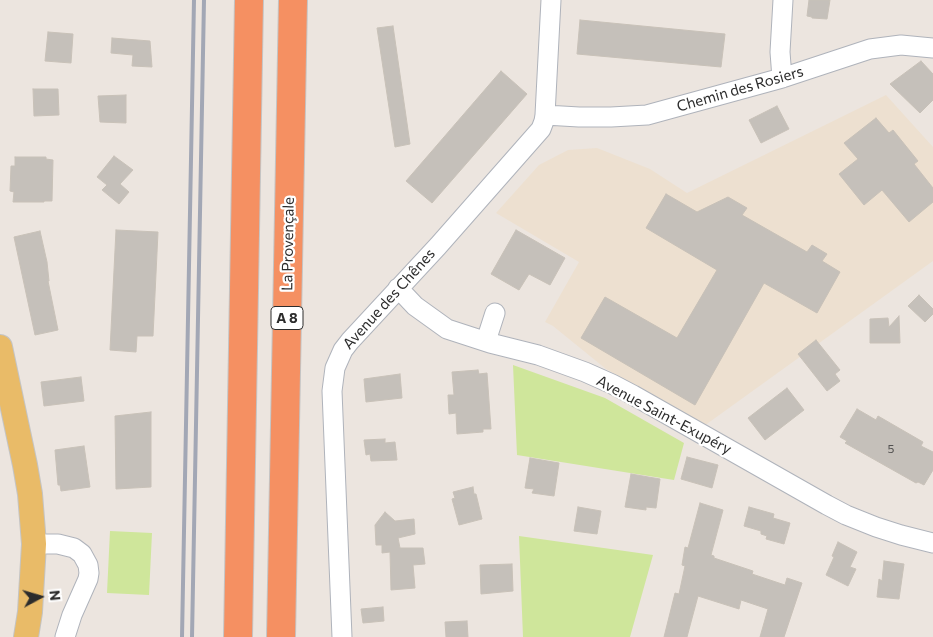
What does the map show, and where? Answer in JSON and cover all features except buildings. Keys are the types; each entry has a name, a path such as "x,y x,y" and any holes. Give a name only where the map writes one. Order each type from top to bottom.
{"highway":[{"path":"238,637 249,0"},
{"name":"La Provençale","path":"280,637 293,0"}],"main road":[{"path":"0,347 30,494 34,544 31,603 26,637"}],"street":[{"name":"Avenue des Chênes","path":"342,637 332,390 333,375 338,360 350,341 540,129 545,114 551,0"},
{"path":"782,78 780,52 783,0"},
{"name":"Chemin des Rosiers","path":"545,114 603,117 647,115 782,78 870,49 901,45 933,48"},
{"name":"Avenue Saint-Exupéry","path":"398,288 415,306 447,330 538,355 612,384 846,516 893,533 933,544"},
{"path":"488,342 495,313"},
{"path":"34,544 58,544 74,548 82,554 88,565 88,579 72,615 65,637"}],"shaded area":[{"path":"886,95 933,147 933,261 704,426 606,369 553,326 545,322 579,262 496,213 539,165 568,150 597,148 650,169 687,193"}],"green space":[{"path":"513,365 605,398 684,443 674,480 517,455"},
{"path":"110,531 152,533 149,595 107,593"},
{"path":"519,536 653,555 630,637 523,637"}],"railway":[{"path":"182,637 194,0"},
{"path":"192,637 204,0"}]}
